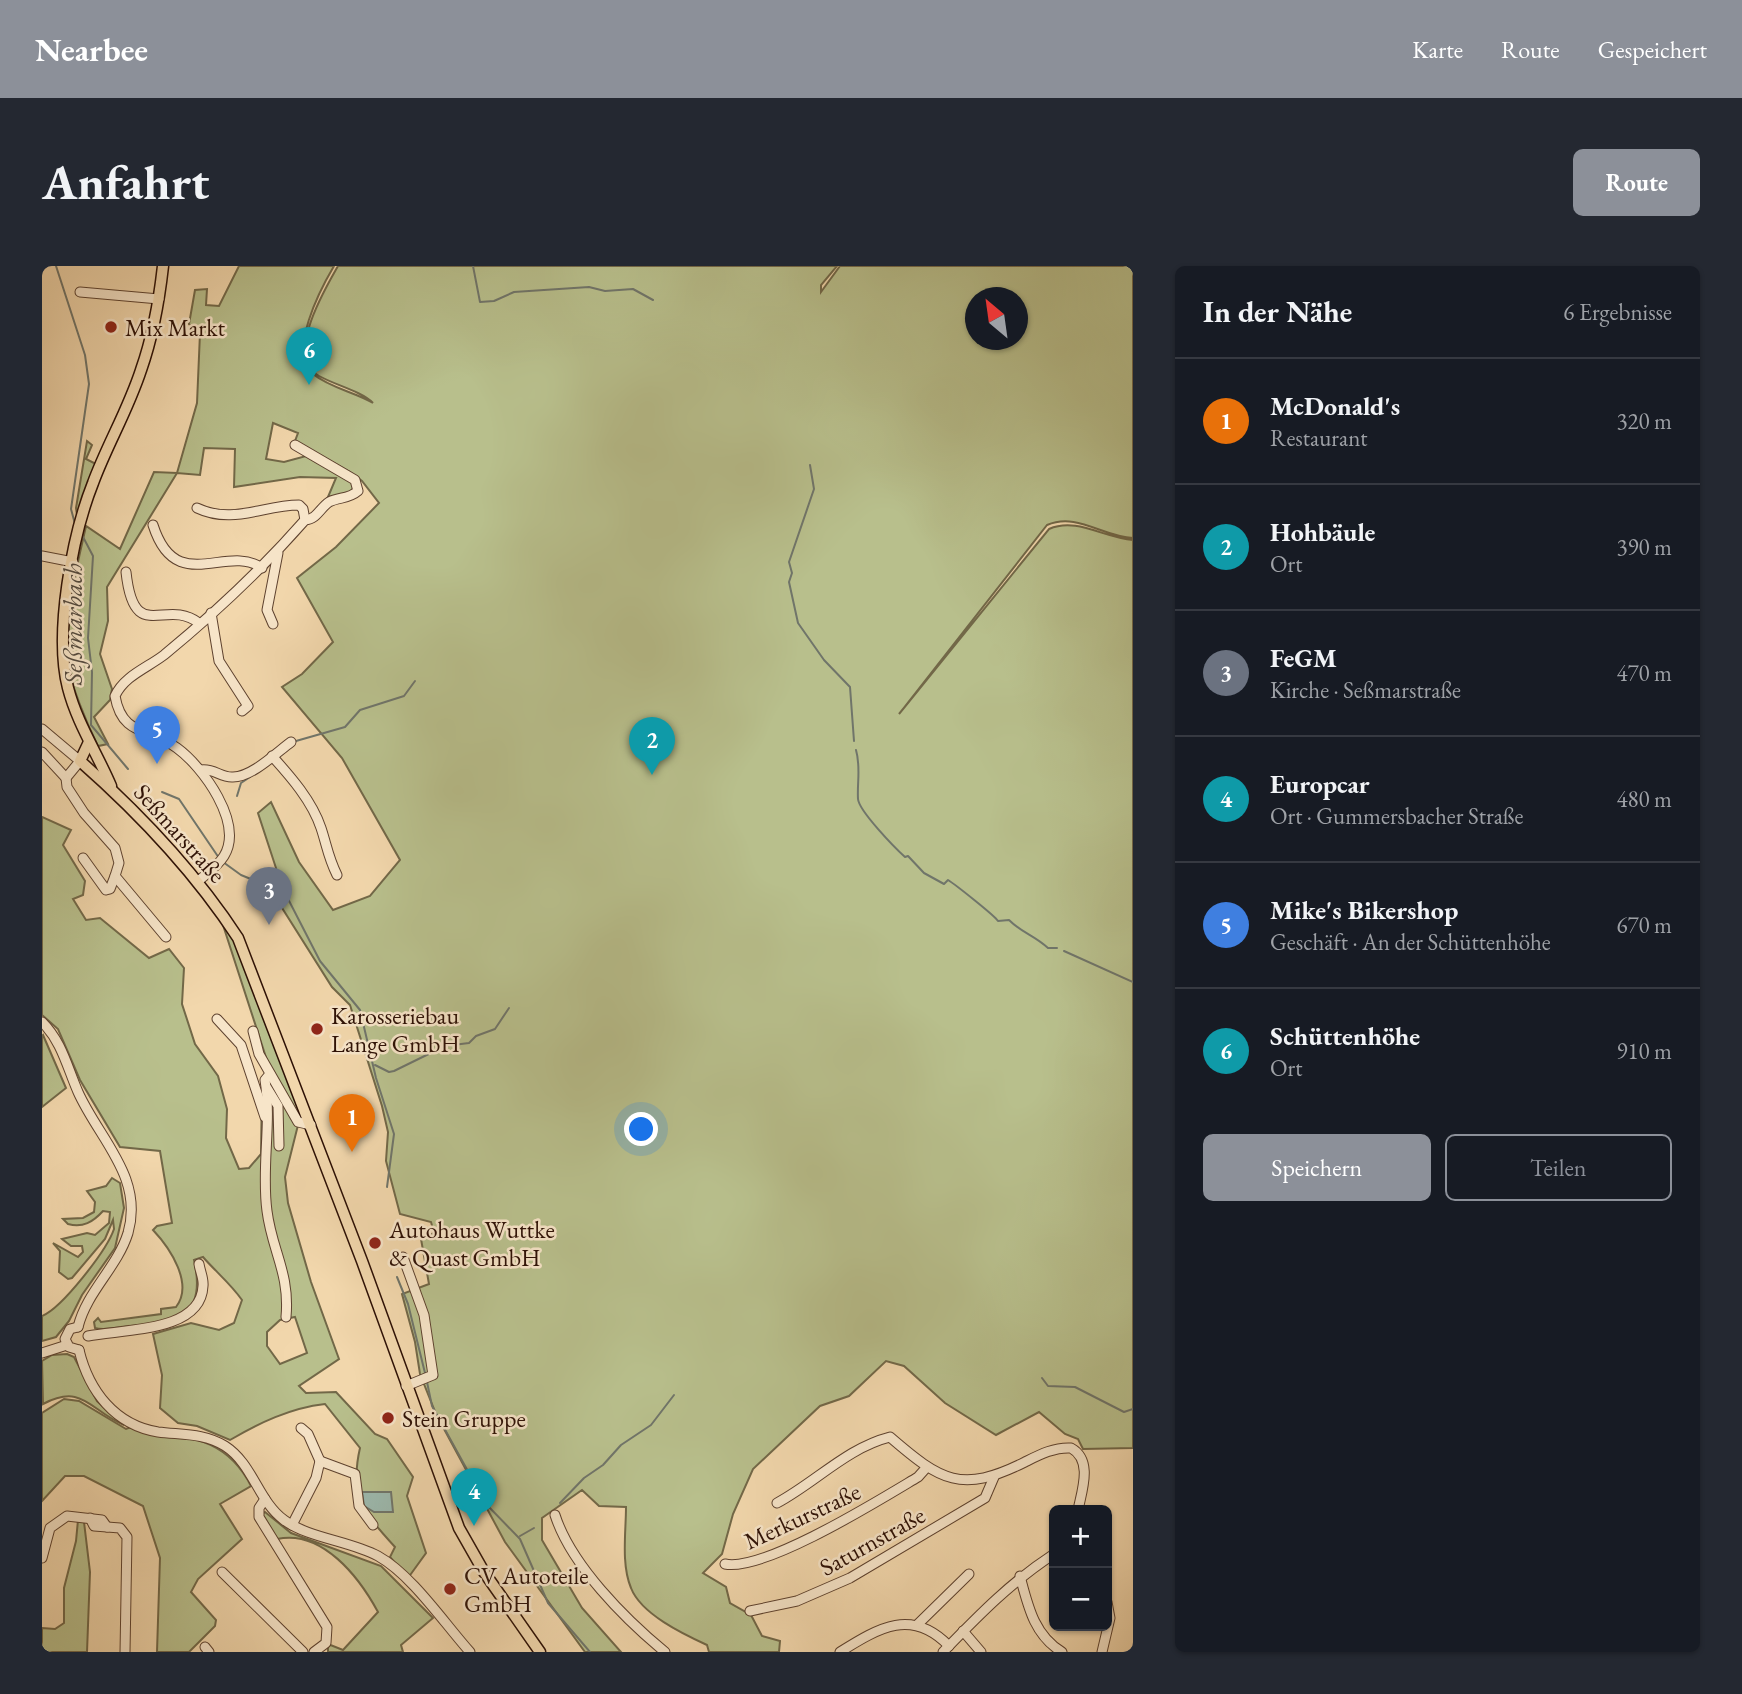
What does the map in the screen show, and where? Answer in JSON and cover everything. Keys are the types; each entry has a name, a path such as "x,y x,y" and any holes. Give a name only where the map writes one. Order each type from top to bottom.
{"main road":[{"path":"112,789 89,742 68,689 64,665 65,607 82,518 93,481 141,372 159,299 163,266"},
{"path":"80,761 89,742"},
{"name":"Seßmarstraße","path":"80,761 112,789 197,882 238,938 311,1125 405,1386 465,1542 540,1652"}],"street":[{"path":"80,292 159,299"},
{"path":"197,882 225,855 230,838 220,802 201,770 172,744 133,729 117,708 115,696 120,685 163,655 262,568 305,520 311,519 332,500 353,495 358,485 355,480 295,445"},
{"path":"197,508 212,515 229,516 299,505 303,509 305,520"},
{"path":"153,525 164,549 182,562 195,565 248,562 262,568"},
{"path":"273,624 267,610 278,551"},
{"path":"42,556 73,562"},
{"path":"126,572 131,601 142,614 151,617 190,616 199,623"},
{"path":"211,612 219,661 248,706 242,711"},
{"name":"Seßmarstraße","path":"42,729 80,761"},
{"path":"201,770 211,769 230,778 242,776 291,742"},
{"path":"42,752 66,778 67,788 84,813 115,848 119,863 110,889 106,890 83,859"},
{"path":"272,756 306,799 321,826 325,850 337,875"},
{"path":"66,778 80,761"},
{"path":"115,876 166,937"},
{"path":"217,1019 241,1045 268,1122"},
{"path":"42,1022 61,1048 78,1093 118,1158 129,1187 131,1221 124,1245 87,1301 78,1327"},
{"path":"253,1031 259,1054 298,1122 311,1125"},
{"path":"270,1074 265,1078 268,1122 267,1212 286,1277 286,1317"},
{"path":"266,1087 278,1106 279,1146"},
{"path":"403,1257 424,1315 433,1375 405,1386"},
{"path":"88,1336 180,1320 197,1304 204,1286 199,1264"},
{"path":"78,1327 88,1336"},
{"path":"66,1342 69,1329 78,1327"},
{"path":"79,1350 86,1345 88,1336"},
{"path":"42,1353 66,1342"},
{"path":"42,1348 66,1342 79,1350 90,1382 117,1414 146,1429 195,1435 218,1442 243,1462 276,1514 292,1525 336,1539 386,1561 470,1652"},
{"path":"292,1525 316,1478 320,1461 308,1434 301,1428"},
{"path":"777,1503 813,1483 837,1462 890,1437 926,1468 961,1480 994,1477 1051,1450 1071,1448 1081,1455 1084,1467 1079,1505"},
{"path":"320,1461 355,1474 359,1506 373,1525"},
{"name":"Merkurstraße","path":"725,1564 740,1566 814,1537 918,1477 926,1468"},
{"name":"Saturnstraße","path":"750,1611 797,1601 850,1578 985,1497 994,1477"},
{"path":"265,1499 258,1512 259,1517 327,1626 326,1643 314,1652"},
{"path":"555,1515 568,1546 622,1612 665,1652"},
{"path":"42,1558 50,1528 57,1521 75,1516 90,1518 94,1526 120,1528 127,1537 125,1652"},
{"path":"840,1652 886,1630 911,1623 935,1632 946,1649 1020,1576 1049,1556"},
{"path":"222,1572 303,1652"},
{"path":"918,1624 969,1574"},
{"path":"1020,1576 1032,1618 1048,1643 1062,1652"},
{"path":"963,1631 981,1652"},
{"path":"1102,1652 1107,1631"}],"green space":[{"path":"239,266 334,266 309,320 303,351 306,364 320,379 373,403 362,395 319,376 309,367 305,354 310,322 338,266 837,266 821,285 821,292 840,266 1133,266 1133,538 1069,521 1047,525 899,714 1049,529 1070,525 1133,540 1133,1448 1083,1449 1078,1439 1065,1434 1039,1412 996,1435 945,1403 904,1366 886,1361 849,1396 820,1406 753,1469 733,1514 722,1554 703,1573 726,1587 730,1603 751,1615 762,1636 780,1641 779,1652 709,1652 707,1645 653,1615 636,1597 628,1579 625,1558 626,1507 599,1506 582,1490 542,1518 542,1540 582,1608 621,1652 585,1652 505,1542 436,1414 420,1374 415,1342 402,1294 429,1284 421,1239 434,1233 431,1222 400,1214 386,1161 388,1132 382,1106 350,1005 332,987 272,892 276,868 258,813 271,802 299,862 333,910 370,896 400,860 342,758 282,687 302,674 333,642 297,578 336,547 379,503 362,481 295,441 298,433 273,423 266,459 284,462 306,456 355,483 351,491 341,496 328,497 336,478 300,477 234,487 235,449 204,448 200,475 177,473 197,403 200,333 189,324 195,290 207,289 206,305 219,306"},
{"path":"87,441 92,445 86,459 96,464 77,515 76,508"},
{"path":"154,472 177,473 107,587 108,621 100,654 112,689 110,700 94,717 108,744 98,746 75,692 67,659 67,626 75,575 86,526 120,549"},
{"path":"42,817 71,830 63,845 85,881 83,895 73,899 86,920 100,918 149,958 169,949 184,968 182,1004 195,1044 218,1076 227,1109 226,1138 239,1169 249,1168 261,1154 262,1088 273,1079 222,922 238,947 301,1113 285,1177 288,1203 311,1282 339,1359 299,1386 306,1393 336,1392 375,1434 387,1439 413,1477 407,1496 426,1553 408,1578 390,1557 395,1547 375,1524 362,1502 356,1479 360,1448 325,1404 275,1417 230,1440 197,1426 178,1423 160,1408 162,1375 153,1334 191,1323 219,1330 234,1323 242,1300 203,1257 194,1260 196,1294 185,1313 161,1322 95,1328 94,1322 98,1318 101,1322 161,1314 161,1309 176,1307 181,1298 178,1267 153,1230 157,1226 172,1223 160,1151 120,1147 80,1080 58,1029 42,1015","holes":["295,1317 307,1353 280,1364 267,1346 267,1332 280,1320"]},
{"path":"42,1036 66,1088 42,1107"},
{"path":"112,1178 120,1183 124,1208 115,1248 82,1295 69,1321 56,1337 42,1341 42,1316 61,1302 83,1277 103,1250 114,1229 113,1220 105,1239 72,1278 68,1279 59,1272 60,1251 53,1243 78,1257 83,1252 82,1246 71,1246 62,1239 87,1233 95,1235 109,1223 110,1212 103,1211 83,1225 68,1224 63,1219 83,1218 94,1212 95,1202 87,1191 106,1186"},
{"path":"67,1354 74,1357 97,1401 124,1425 77,1397 57,1398 43,1404 42,1361 52,1355"},
{"path":"64,1399 79,1401 126,1429 131,1427 185,1436 215,1447 240,1469 251,1486 220,1504 242,1539 198,1579 191,1592 216,1620 215,1626 189,1652 157,1652 160,1558 143,1506 84,1476 65,1476 42,1501 42,1413"},
{"path":"265,1512 291,1533 381,1566 433,1618 401,1645 403,1652 328,1652 328,1644 343,1650 378,1612 361,1584 337,1559 324,1548 309,1541 277,1539 262,1514"},
{"path":"78,1520 84,1522 90,1572 87,1652 42,1652 42,1628 55,1629 64,1623 64,1588 76,1541"}],"shaded area":[{"path":"362,1492 391,1492 393,1512 374,1512 364,1506"}],"waterway":[{"name":"Seßmarbach","path":"56,266 85,355 89,384 71,509 75,524"},
{"path":"473,266 480,302 494,301 514,292 589,287 605,291 633,289 653,300"},
{"path":"810,465 814,489 789,562 792,573 789,582 798,623 824,660 850,687 854,741"},
{"name":"Seßmarbach","path":"82,535 93,556 88,638 92,672 91,725 128,769"},
{"path":"296,741 345,727 360,710 404,696 415,681"},
{"path":"856,750 860,805 905,857 908,856 924,873 944,884 948,880 998,921 1009,920 1048,948 1057,948"},
{"path":"237,796 241,783 250,777"},
{"name":"Seßmarbach","path":"162,792 179,799 219,858"},
{"name":"Seßmarbach","path":"223,862 241,875 285,893 320,961 360,1010 376,1078 394,1134 387,1187"},
{"path":"1064,951 1133,982"},
{"path":"375,1065 389,1072 394,1071 445,1046 469,1043 476,1036 495,1029 509,1008"},
{"name":"Seßmarbach","path":"397,1277 408,1304 425,1373"},
{"path":"1042,1378 1048,1386 1075,1387 1124,1412 1133,1409"},
{"name":"Seßmarbach","path":"427,1382 432,1406 486,1504 520,1539 548,1603 590,1652"},
{"path":"560,1503 621,1445 651,1425 674,1395"},
{"path":"520,1536 534,1528"}],"place":[{"name":"Mix Markt","path":"111,327"},
{"name":"Schüttenhöhe","path":"309,385"},
{"name":"Mike's Bikershop","path":"157,764"},
{"name":"Hohbäule","path":"652,775"},
{"name":"FeGM","path":"269,925"},
{"name":"Karosseriebau Lange GmbH","path":"317,1029"},
{"name":"McDonald's","path":"352,1152"},
{"name":"Autohaus Wuttke & Quast GmbH","path":"375,1243"},
{"name":"Stein Gruppe","path":"388,1418"},
{"name":"Europcar","path":"474,1526"},
{"name":"CV Autoteile GmbH","path":"450,1589"}]}
